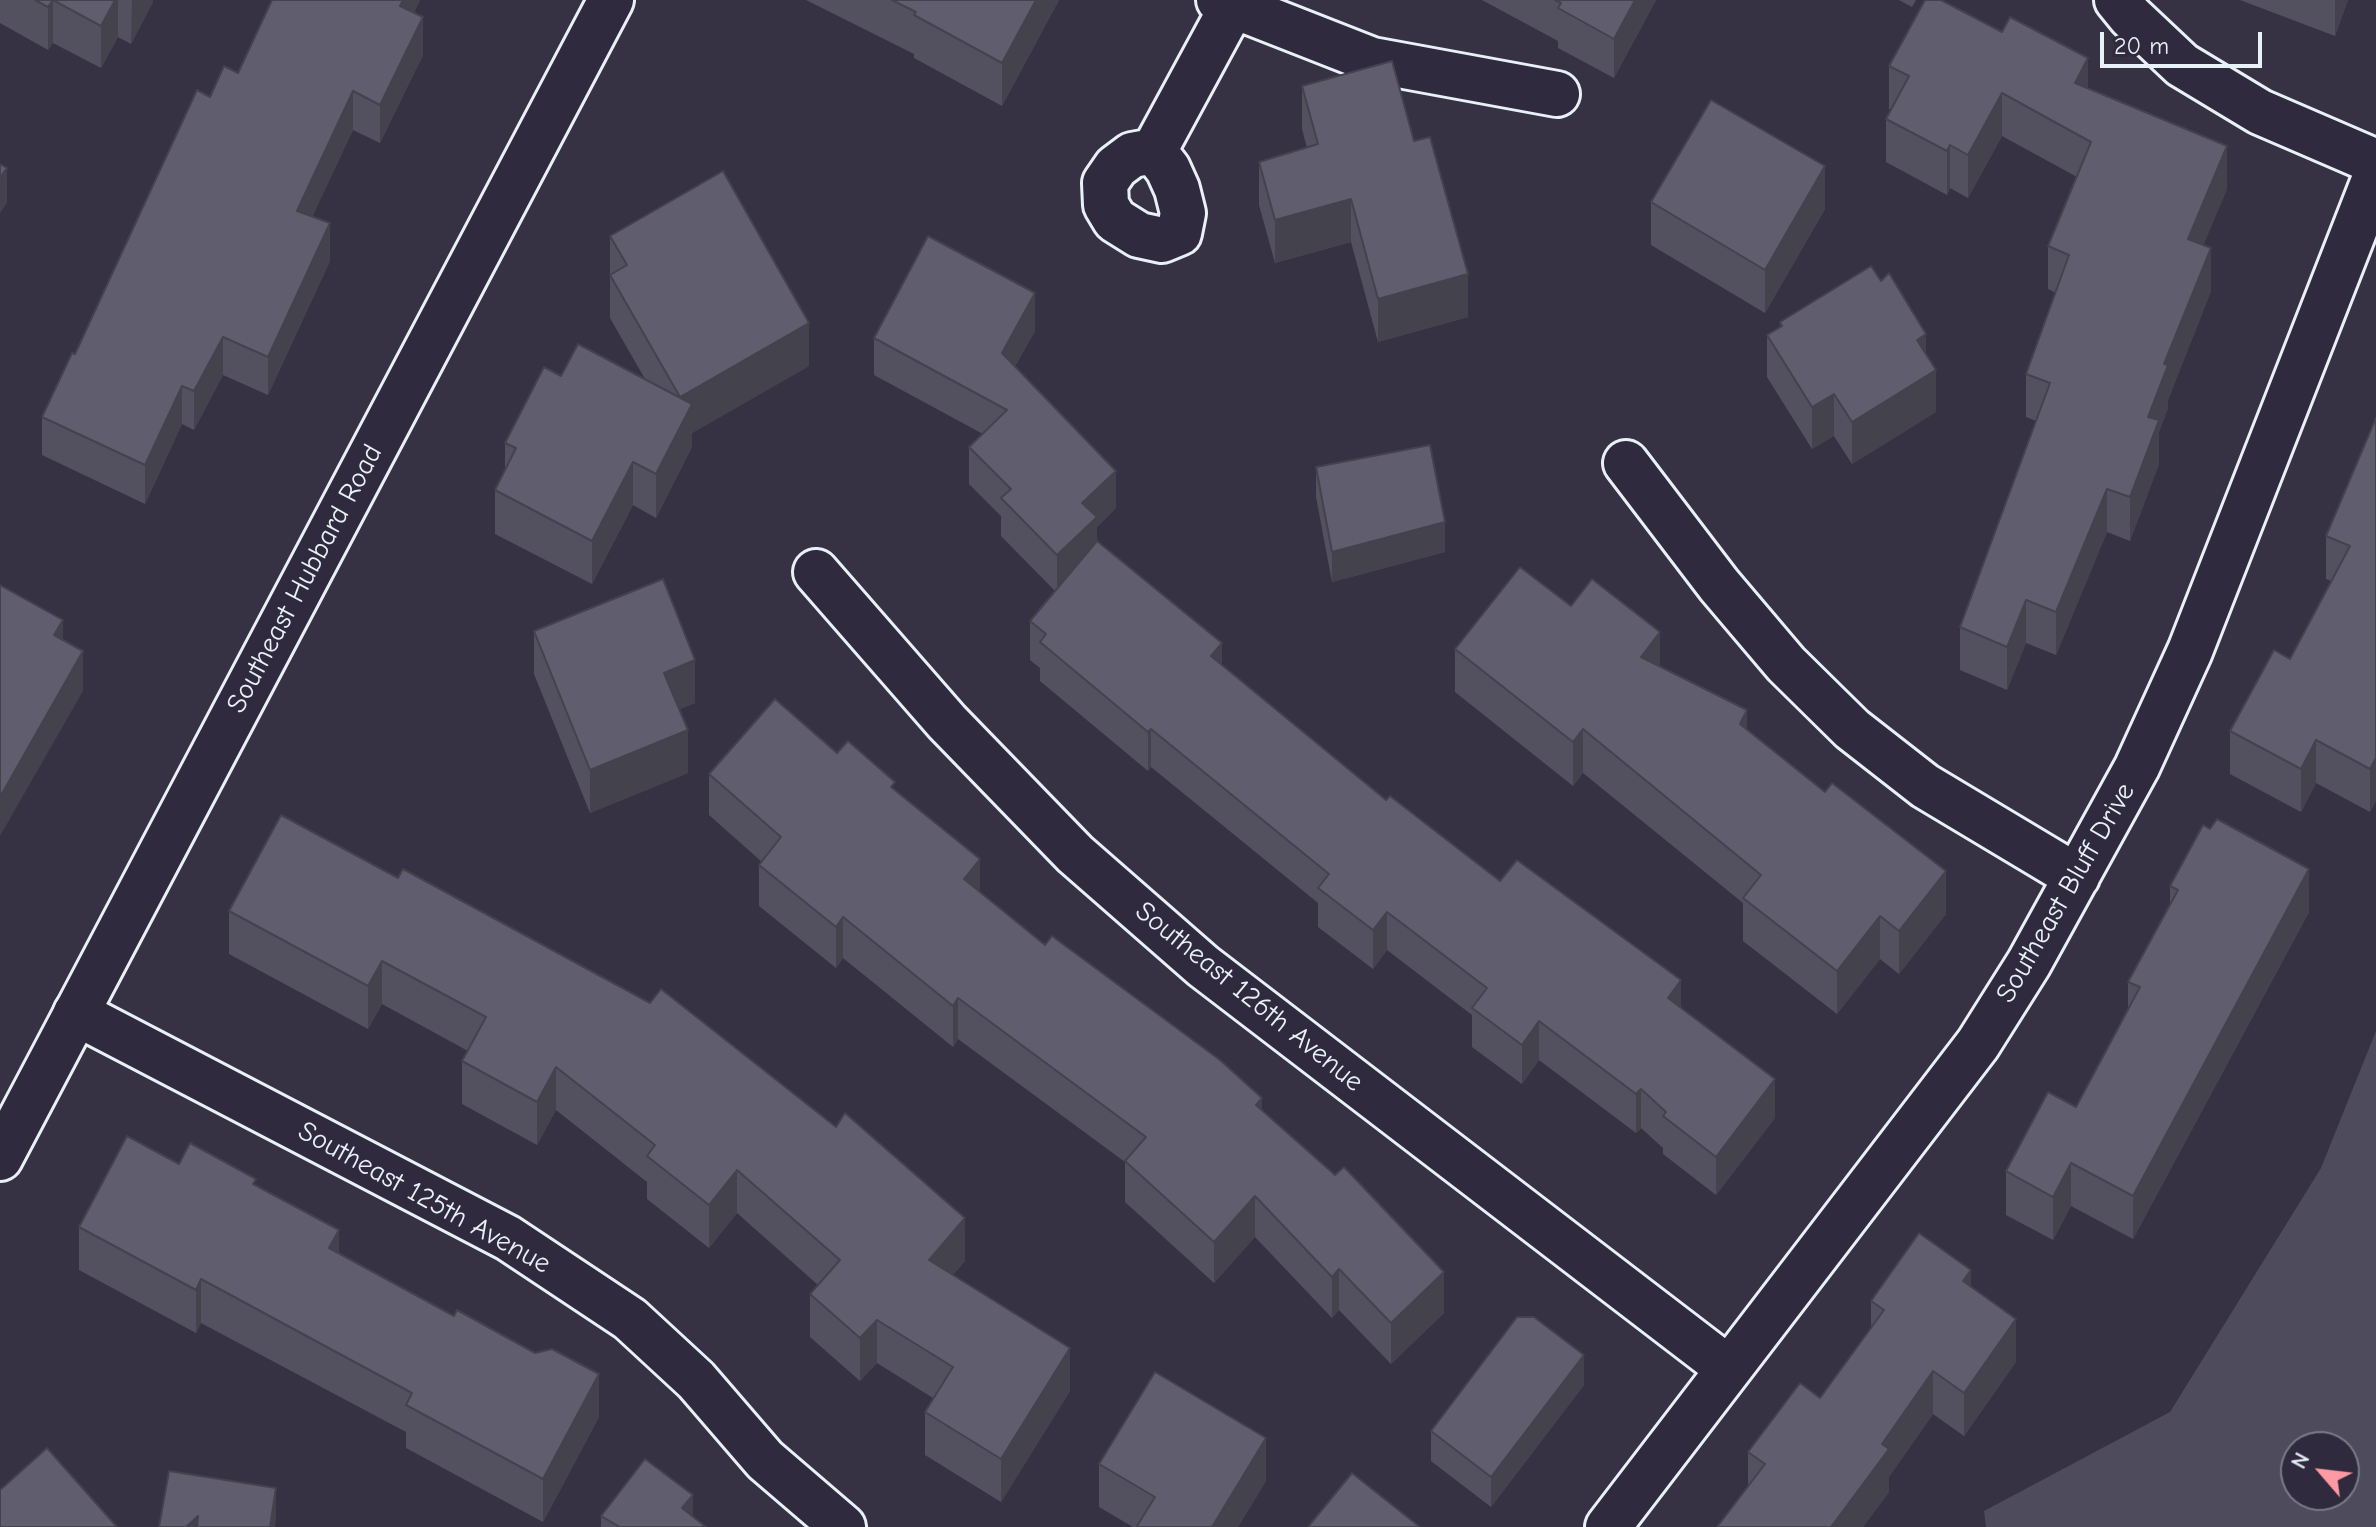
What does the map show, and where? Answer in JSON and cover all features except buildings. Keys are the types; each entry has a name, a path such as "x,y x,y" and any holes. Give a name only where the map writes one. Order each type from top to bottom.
{"street":[{"name":"Southeast Hubbard Road","path":"0,1158 611,0"},
{"path":"2117,0 2182,65 2260,112 2376,162"},
{"path":"1154,151 1226,4 1372,60 1557,94"},
{"name":"Southeast Bluff Drive","path":"1608,1527 1978,1044 2029,963 2137,767 2190,651 2376,175"},
{"path":"1626,463 1786,664 1852,729 1925,786 2077,877"},
{"name":"Southeast 126th Avenue","path":"816,572 947,722 1075,854 1203,966 1729,1369"},
{"name":"Southeast 125th Avenue","path":"76,1013 508,1238 630,1319 696,1380 765,1460 843,1527"}],"shaded area":[{"path":"2376,1031 2376,1527 1986,1527 1984,1511 2170,1412 2321,1168"}]}
